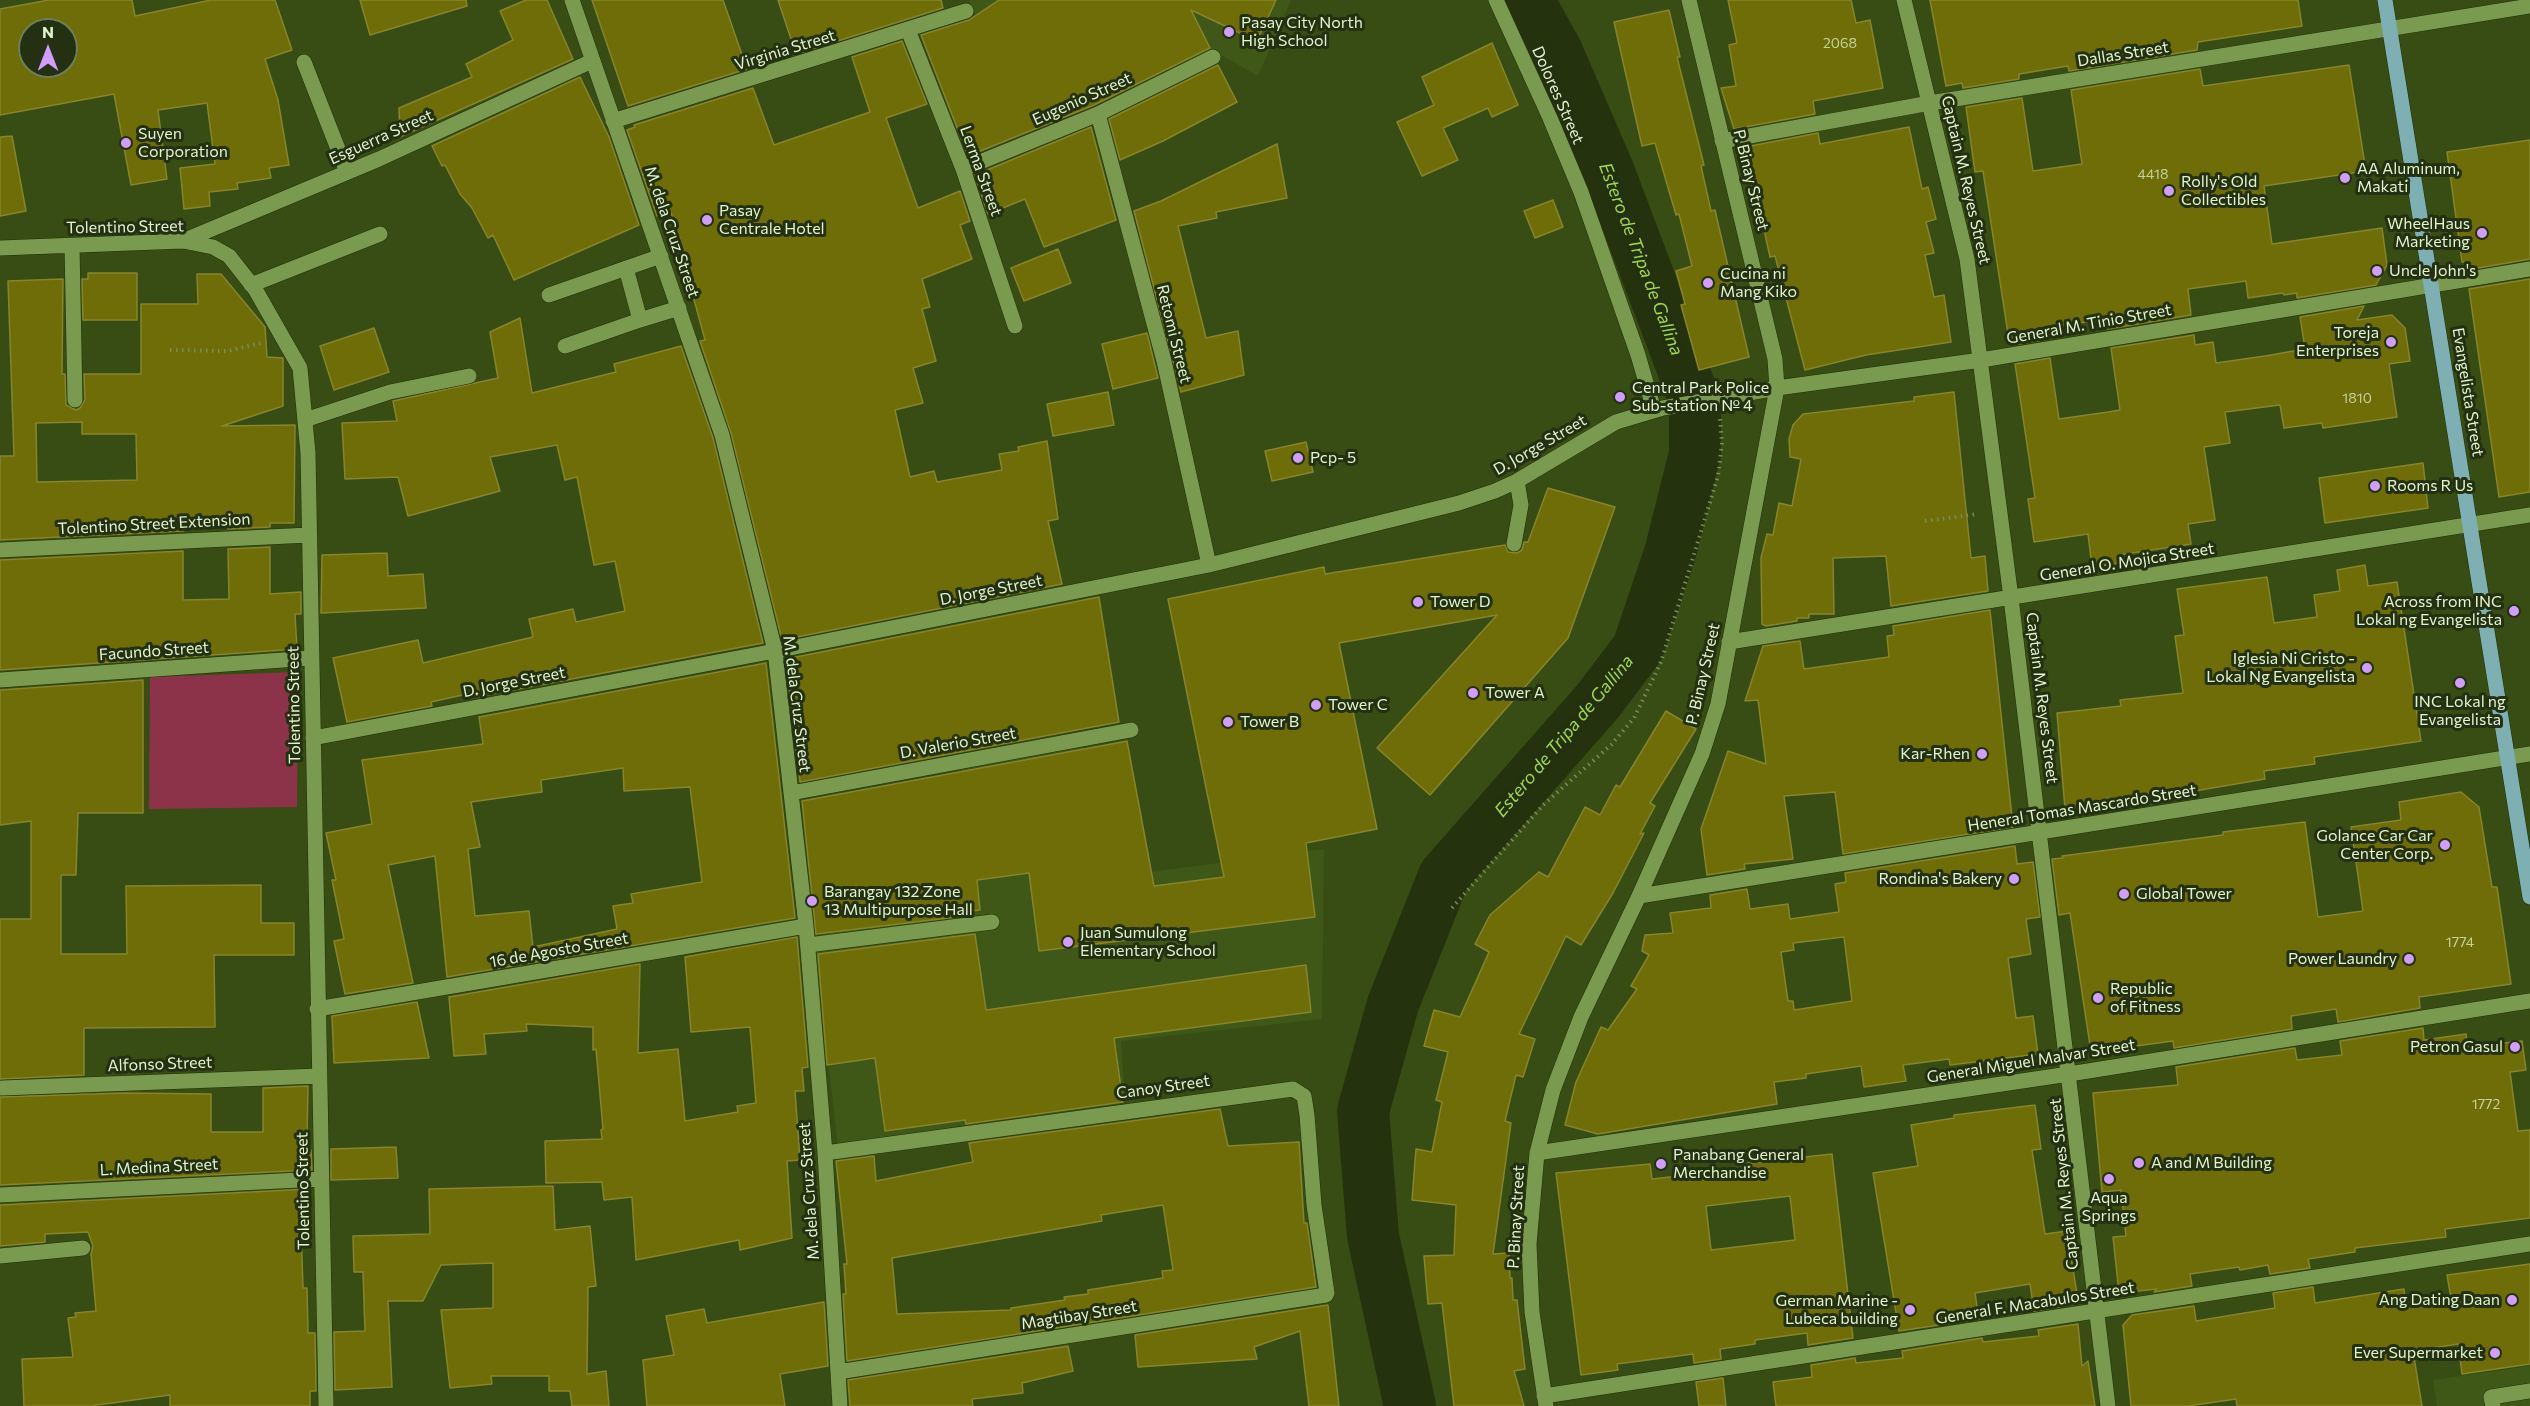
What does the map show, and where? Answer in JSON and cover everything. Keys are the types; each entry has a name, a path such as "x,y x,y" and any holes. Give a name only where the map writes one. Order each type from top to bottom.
{"main road":[{"name":"Evangelista Street","path":"2385,0 2530,897"}],"street":[{"name":"M. dela Cruz Street","path":"572,0 722,435 775,651 808,945 825,1153 840,1406"},
{"name":"Dolores Street","path":"1496,0 1581,192 1658,409"},
{"name":"P. Binay Street","path":"1545,1401 1532,1312 1530,1244 1537,1153 1566,1053 1702,754 1718,704 1777,388 1776,359 1689,0"},
{"name":"Captain M. Reyes Street","path":"1904,0 1962,234 1981,360 2108,1406"},
{"name":"Dallas Street","path":"1722,141 1930,103 2530,6"},
{"name":"Virginia Street","path":"614,122 966,11"},
{"name":"Lerma Street","path":"908,30 963,169 1015,326"},
{"name":"Eugenio Street","path":"963,169 1098,114 1213,57"},
{"name":"Esguerra Street","path":"183,241 347,172 592,61"},
{"path":"304,62 347,172"},
{"name":"Retomi Street","path":"1098,114 1164,361 1209,565"},
{"path":"251,285 381,234"},
{"name":"Tolentino Street","path":"0,248 183,241 213,247 229,256 251,285 300,368 305,420 309,535 327,1406"},
{"path":"72,246 75,400"},
{"path":"549,295 661,256"},
{"path":"626,267 640,320"},
{"name":"General M. Tinio Street","path":"1658,409 1777,388 1981,360 2530,268"},
{"path":"565,346 679,308"},
{"path":"305,420 390,392 469,376"},
{"name":"D. Jorge Street","path":"313,738 775,651 1209,565 1459,503 1517,481 1616,422 1658,409"},
{"path":"1514,544 1521,505 1517,481"},
{"name":"General O. Mojica Street","path":"1729,642 2530,515"},
{"name":"Tolentino Street Extension","path":"0,550 309,535"},
{"name":"Facundo Street","path":"0,680 311,658"},
{"name":"D. Valerio Street","path":"791,793 1131,730"},
{"name":"Heneral Tomas Mascardo Street","path":"1639,896 2530,754"},
{"path":"808,945 992,922"},
{"name":"16 de Agosto Street","path":"317,1009 806,926"},
{"name":"General Miguel Malvar Street","path":"1537,1153 2069,1074 2530,1001"},
{"name":"Alfonso Street","path":"2,1088 319,1076"},
{"name":"Canoy Street","path":"825,1153 1293,1089 1304,1096 1314,1205 1326,1295"},
{"name":"L. Medina Street","path":"0,1195 321,1179"},
{"name":"General F. Macabulos Street","path":"1545,1401 2530,1244"},
{"path":"0,1256 83,1248"},
{"name":"Magtibay Street","path":"838,1372 1326,1295"},
{"path":"2493,1406 2491,1397 2530,1391"}],"path":[{"path":"170,350 228,351 283,339"},
{"path":"1452,908 1542,805 1611,745 1634,718 1661,662 1718,476 1722,443 1719,424 1721,399"},
{"path":"1925,522 2000,512"}],"shaded area":[{"path":"969,0 1124,0 998,64"},
{"path":"1124,0 1291,0 1258,76"},
{"path":"298,672 297,807 149,809 150,677"},
{"name":"Juan Sumulong Elementary School","path":"1083,746 1105,878 1324,849 1322,1019 1121,1041 1125,1097 838,1147 813,929 825,927 958,855 961,769"},
{"path":"2530,1366 2530,1406 2437,1406 2433,1380"}],"building":[{"path":"49,0 132,0 135,16 211,0 275,0 292,50 265,59 278,100 289,165 269,168 271,178 237,183 238,189 209,192 210,206 184,209 180,168 215,164 207,103 158,110 167,179 131,185 114,94 0,115 0,9"},
{"path":"360,0 466,0 467,6 370,35"},
{"path":"526,0 547,0 573,59 400,137 399,108 472,77 466,64 513,40 500,11"},
{"path":"592,0 723,0 747,69 628,106"},
{"path":"778,0 941,0 943,8 796,54"},
{"path":"999,0 1276,0 1257,41 1191,10 1210,48 1094,105 968,156 921,35 969,20"},
{"path":"1728,0 1851,0 1856,23 1870,20 1883,88 1813,101 1815,114 1734,129 1721,88 1736,86 1729,45 1737,43"},
{"path":"1930,0 2298,0 2302,26 2198,42 2197,50 2069,71 2068,66 2019,74 2019,79 1963,88 1962,83 1946,86"},
{"path":"1669,10 1680,57 1677,57 1704,165 1701,166 1711,211 1715,210 1749,357 1699,370 1681,305 1685,304 1676,271 1692,266 1679,214 1676,215 1655,143 1642,146 1614,22"},
{"path":"902,41 927,104 886,118 918,208 960,191 970,221 960,225 972,259 922,279 930,307 922,309 936,361 913,368 923,403 895,410 910,477 934,471 937,482 1002,470 999,454 1019,451 1018,447 1047,441 1058,519 1048,521 1062,584 782,640 731,433 700,341 705,340 686,270 690,269 670,210 657,216 627,130 635,127 634,125 753,88 774,145 870,112 852,57"},
{"path":"1492,43 1518,105 1492,117 1488,108 1443,128 1458,160 1422,176 1397,122 1434,105 1422,77"},
{"path":"1218,65 1237,102 1163,141 1120,160 1109,119"},
{"path":"2349,65 2366,171 2264,186 2272,244 2382,228 2387,265 2376,285 2297,298 2297,293 2284,295 2283,293 2248,298 2246,281 2188,289 2191,315 2108,329 2106,319 2046,328 2047,339 2013,345 2011,333 2008,334 1983,171 1975,172 1966,107 2022,98 2033,171 2082,164 2071,90 2200,69 2203,86"},
{"path":"580,77 609,137 639,225 514,280 493,235 488,238 472,208 460,194 432,146"},
{"path":"1091,127 1116,220 1044,247 1025,199 988,214 975,175"},
{"path":"1909,127 1922,189 1928,187 1936,219 1926,222 1934,253 1925,255 1934,297 1944,295 1951,342 1866,355 1805,370 1775,256 1770,257 1763,225 1765,225 1740,148 1818,133 1820,144"},
{"path":"12,136 26,211 0,216 0,137"},
{"path":"2530,140 2530,259 2467,270 2466,262 2462,262 2447,152"},
{"path":"1277,144 1287,198 1216,212 1217,218 1178,226 1206,338 1238,331 1244,375 1181,392 1134,211 1161,201"},
{"path":"1553,200 1563,227 1535,238 1524,211"},
{"path":"1058,249 1071,283 1024,301 1011,268"},
{"path":"88,273 137,273 137,320 83,320 82,279 88,279"},
{"path":"197,274 221,274 265,327 267,357 283,358 283,406 222,426 295,425 294,523 270,523 270,527 228,529 228,524 183,525 183,531 0,540 0,456 14,456 8,281 63,279 62,374 65,374 66,405 76,410 85,400 84,374 141,374 141,304 198,304","holes":["82,422 82,434 136,434 137,480 37,482 36,423"]},
{"path":"2530,279 2530,492 2499,497 2469,289"},
{"path":"2364,306 2357,320 2392,315 2405,328 2410,361 2389,364 2397,417 2323,428 2322,423 2284,428 2280,405 2225,412 2230,443 2204,447 2215,520 2188,524 2191,544 2119,555 2120,563 2092,567 2088,534 2034,542 2028,499 2035,498 2015,364 2050,358 2059,419 2108,412 2120,410 2111,348 2194,335 2195,345 2213,342 2216,363 2265,356 2305,349 2300,317"},
{"path":"520,318 532,393 616,372 614,364 681,346 713,438 763,643 476,697 476,692 431,702 432,706 347,722 333,658 418,640 423,663 533,637 529,619 573,609 576,622 625,611 615,561 594,565 577,477 565,480 557,445 490,457 500,491 408,516 398,477 345,479 342,423 397,421 393,401 498,378 490,332"},
{"path":"374,328 389,372 334,390 320,346"},
{"path":"1147,333 1158,378 1113,389 1102,344"},
{"path":"1108,392 1114,425 1053,436 1047,404"},
{"path":"1954,392 1971,558 1985,556 1988,591 1891,606 1886,556 1833,558 1834,614 1809,614 1809,618 1797,618 1797,621 1766,626 1762,624 1761,558 1767,534 1773,535 1779,503 1792,506 1801,459 1790,457 1789,439 1793,425 1803,414 1914,401 1914,397"},
{"path":"1306,442 1313,472 1272,481 1265,451"},
{"path":"2423,463 2428,508 2325,523 2319,478"},
{"path":"1548,488 1615,507 1568,638 1430,795 1377,748 1497,615 1339,643 1377,829 1306,843 1315,917 1039,951 1029,873 977,880 980,910 972,911 973,915 816,934 802,801 1127,741 1154,886 1224,877 1168,599 1324,567 1325,574 1505,545 1508,552 1517,553 1522,550 1524,542 1528,542"},
{"path":"270,547 270,594 301,592 301,614 295,614 297,649 0,670 0,560 183,551 183,600 229,599 228,549"},
{"path":"387,553 388,576 423,574 426,608 321,613 322,555"},
{"path":"2365,565 2368,586 2397,582 2421,741 2314,757 2315,764 2264,771 2265,779 2136,801 2065,809 2057,713 2121,706 2120,700 2183,693 2175,636 2184,635 2177,589 2267,577 2274,623 2317,617 2314,595 2340,591 2337,570"},
{"path":"1099,597 1119,722 800,782 786,659"},
{"path":"1990,610 2013,827 1843,854 1835,792 1784,796 1793,859 1744,864 1745,869 1707,875 1701,829 1728,751 1766,764 1758,700 1745,701 1763,646 1800,641 1804,669 1889,657 1887,636 1894,635 1893,626"},
{"path":"766,663 795,918 447,977 435,856 388,865 413,983 345,994 334,941 344,939 332,880 336,880 326,833 372,824 362,760 483,744 479,717","holes":["623,768 624,791 690,787 702,882 631,894 633,903 613,906 617,929 533,947 529,911 475,916 468,849 480,847 471,802 542,792 541,780"]},
{"path":"143,680 143,813 78,813 76,875 61,875 61,954 127,954 126,886 261,885 261,923 294,923 294,955 214,955 215,1027 84,1028 84,1075 0,1079 0,919 31,919 31,821 0,825 0,690"},
{"path":"1666,711 1696,729 1650,803 1655,806 1640,834 1644,833 1613,893 1581,945 1566,936 1519,1034 1535,1039 1523,1077 1516,1075 1505,1121 1511,1123 1493,1254 1509,1253 1513,1300 1517,1300 1525,1369 1514,1371 1524,1406 1454,1406 1442,1303 1428,1304 1424,1256 1454,1255 1456,1205 1412,1200 1416,1149 1432,1152 1442,1102 1436,1100 1448,1052 1424,1046 1434,1010 1460,1017 1489,952 1475,944 1490,915 1539,872 1548,877 1585,807 1600,815 1616,785 1620,787"},
{"path":"2461,792 2479,807 2492,887 2497,887 2511,984 2419,997 2420,1008 2338,1022 2336,1009 2291,1016 2292,1029 2174,1048 2173,1041 2091,1052 2070,913 2059,915 2052,859 2223,835 2223,832 2305,822 2318,917 2363,911 2351,827 2401,820 2399,802"},
{"path":"2015,846 2017,864 2033,862 2040,917 2026,919 2031,954 2008,958 2016,1018 2033,1016 2038,1054 1950,1065 1949,1059 1903,1065 1906,1081 1864,1087 1861,1066 1806,1074 1806,1078 1774,1082 1777,1104 1598,1134 1565,1125 1576,1082 1601,1027 1608,1030 1637,989 1631,986 1649,955 1642,951 1645,935 1673,933 1670,913 1711,908 1710,895 1747,889 1750,909 1788,904 1790,919 1839,912 1835,884 1846,882 1845,873","holes":["1844,937 1852,1001 1794,1010 1793,1001 1788,1001 1781,952 1794,950 1793,943"]},
{"path":"975,934 986,1010 1306,965 1311,1012 1114,1038 1123,1102 966,1124 965,1120 885,1131 875,1058 827,1065 818,954"},
{"path":"797,937 808,1067 802,1068 804,1091 795,1091 800,1160 787,1161 792,1238 740,1250 739,1240 636,1260 632,1197 604,1200 602,1182 546,1183 545,1141 602,1139 596,1049 593,1050 593,1027 526,1024 527,1031 484,1034 486,1054 454,1056 449,997 640,964 638,1053 678,1049 685,1121 738,1112 737,1106 756,1103 750,1027 691,1032 685,957"},
{"path":"417,1002 429,1058 334,1063 332,1016"},
{"path":"2423,1028 2424,1040 2466,1034 2468,1047 2522,1041 2526,1070 2510,1072 2518,1131 2530,1130 2530,1218 2445,1229 2446,1237 2355,1248 2355,1252 2308,1259 2310,1268 2270,1274 2268,1265 2240,1270 2239,1267 2190,1274 2192,1286 2154,1292 2157,1289 2119,1293 2113,1237 2126,1236 2121,1190 2102,1192 2093,1093 2178,1085 2176,1067 2295,1048 2297,1060 2342,1055 2340,1041"},
{"path":"308,1086 307,1136 309,1150 311,1150 312,1170 0,1185 0,1097 124,1093 211,1094 211,1132 263,1132 263,1088"},
{"path":"2035,1105 2041,1149 2032,1150 2045,1234 2067,1231 2077,1294 2074,1294 2075,1304 2034,1311 2030,1284 1975,1293 1979,1319 1899,1331 1873,1173 1918,1166 1911,1125 1954,1118 1954,1115"},
{"path":"1220,1109 1228,1146 1299,1142 1304,1223 1307,1223 1316,1287 847,1361 843,1294 846,1294 844,1264 847,1264 836,1161 874,1156 876,1181 973,1162 969,1143","holes":["1163,1205 1173,1270 1162,1271 1163,1278 1088,1290 1088,1294 1064,1297 1065,1300 1011,1308 1011,1310 897,1314 892,1258 1102,1221 1101,1215"]},
{"path":"396,1147 398,1178 331,1180 331,1149"},
{"path":"1832,1154 1853,1338 1808,1345 1807,1333 1755,1340 1755,1344 1720,1349 1721,1359 1694,1363 1693,1354 1617,1364 1618,1370 1581,1375 1556,1173 1650,1164 1652,1179 1742,1169 1741,1164","holes":["1790,1196 1795,1240 1711,1250 1706,1206"]},
{"path":"553,1186 555,1230 590,1226 596,1286 588,1287 587,1374 606,1371 609,1406 572,1406 570,1391 549,1391 549,1376 491,1376 492,1384 450,1388 441,1310 493,1308 493,1263 441,1265 423,1301 388,1301 392,1387 335,1390 334,1332 365,1331 363,1272 354,1272 353,1236 430,1234 429,1189"},
{"path":"309,1189 311,1225 301,1226 303,1288 307,1288 308,1333 315,1333 316,1391 310,1391 310,1406 170,1406 170,1395 90,1406 24,1406 22,1359 73,1357 68,1318 76,1317 75,1313 96,1311 91,1254 93,1246 88,1232 45,1234 45,1242 0,1246 0,1205"},
{"path":"2530,1264 2530,1364 2462,1374 2458,1344 2413,1351 2422,1406 2237,1406 2236,1399 2188,1406 2131,1406 2123,1325 2132,1315 2194,1306 2196,1321 2275,1308 2273,1293 2313,1287 2315,1303 2404,1289 2406,1306 2451,1298 2447,1275"},
{"path":"824,1302 828,1366 780,1374 785,1406 647,1406 643,1360 674,1355 666,1316 704,1309 707,1323"},
{"path":"1328,1305 1339,1406 1309,1406 1300,1331 1254,1347 1257,1359 1138,1367 1135,1335"},
{"path":"2078,1324 2082,1366 2088,1361 2095,1406 1776,1406 1773,1382 1812,1377 1811,1365 1855,1358 1856,1363 1903,1358 1902,1351 1982,1338 1983,1342 2039,1336 2038,1330"},
{"path":"1068,1346 1073,1371 1022,1383 1023,1393 972,1399 973,1406 850,1406 848,1380"},
{"path":"1723,1378 1726,1406 1699,1406 1696,1382"}],"waterway":[{"name":"Estero de Tripa de Gallina","path":"1410,1406 1373,1236 1363,1111 1393,1004 1444,876 1598,701 1638,648 1670,553 1695,454 1695,403 1682,366 1608,170 1557,52 1528,0"}],"place":[{"name":"Pasay City North High School","path":"1229,32"},
{"name":"Suyen Corporation","path":"126,143"},
{"name":"AA Aluminum, Makati","path":"2345,178"},
{"name":"Rolly's Old Collectibles","path":"2169,191"},
{"name":"Pasay Centrale Hotel","path":"707,220"},
{"name":"WheelHaus Marketing","path":"2482,233"},
{"name":"Uncle John's","path":"2377,271"},
{"name":"Cucina ni Mang Kiko","path":"1708,283"},
{"name":"Toreja Enterprises","path":"2391,342"},
{"name":"Central Park Police Sub-station № 4","path":"1620,397"},
{"name":"Pcp- 5","path":"1298,458"},
{"name":"Rooms R Us","path":"2375,486"},
{"name":"Tower D","path":"1418,602"},
{"name":"Across from INC Lokal ng Evangelista","path":"2514,611"},
{"name":"Iglesia Ni Cristo - Lokal Ng Evangelista","path":"2367,668"},
{"name":"INC Lokal ng Evangelista","path":"2460,683"},
{"name":"Tower A","path":"1473,693"},
{"name":"Tower C","path":"1316,705"},
{"name":"Tower B","path":"1228,722"},
{"name":"Kar-Rhen","path":"1982,754"},
{"name":"Golance Car Car Center Corp.","path":"2445,845"},
{"name":"Rondina's Bakery","path":"2014,879"},
{"name":"Global Tower","path":"2124,894"},
{"name":"Barangay 132 Zone 13 Multipurpose Hall","path":"812,901"},
{"name":"Juan Sumulong Elementary School","path":"1068,942"},
{"name":"Power Laundry","path":"2409,959"},
{"name":"Republic of Fitness","path":"2098,998"},
{"name":"Petron Gasul","path":"2515,1047"},
{"name":"A and M Building","path":"2139,1163"},
{"name":"Panabang General Merchandise","path":"1661,1164"},
{"name":"Aqua Springs","path":"2109,1179"},
{"name":"Ang Dating Daan","path":"2512,1300"},
{"name":"German Marine - Lubeca building","path":"1910,1310"},
{"name":"Ever Supermarket","path":"2495,1353"}]}
